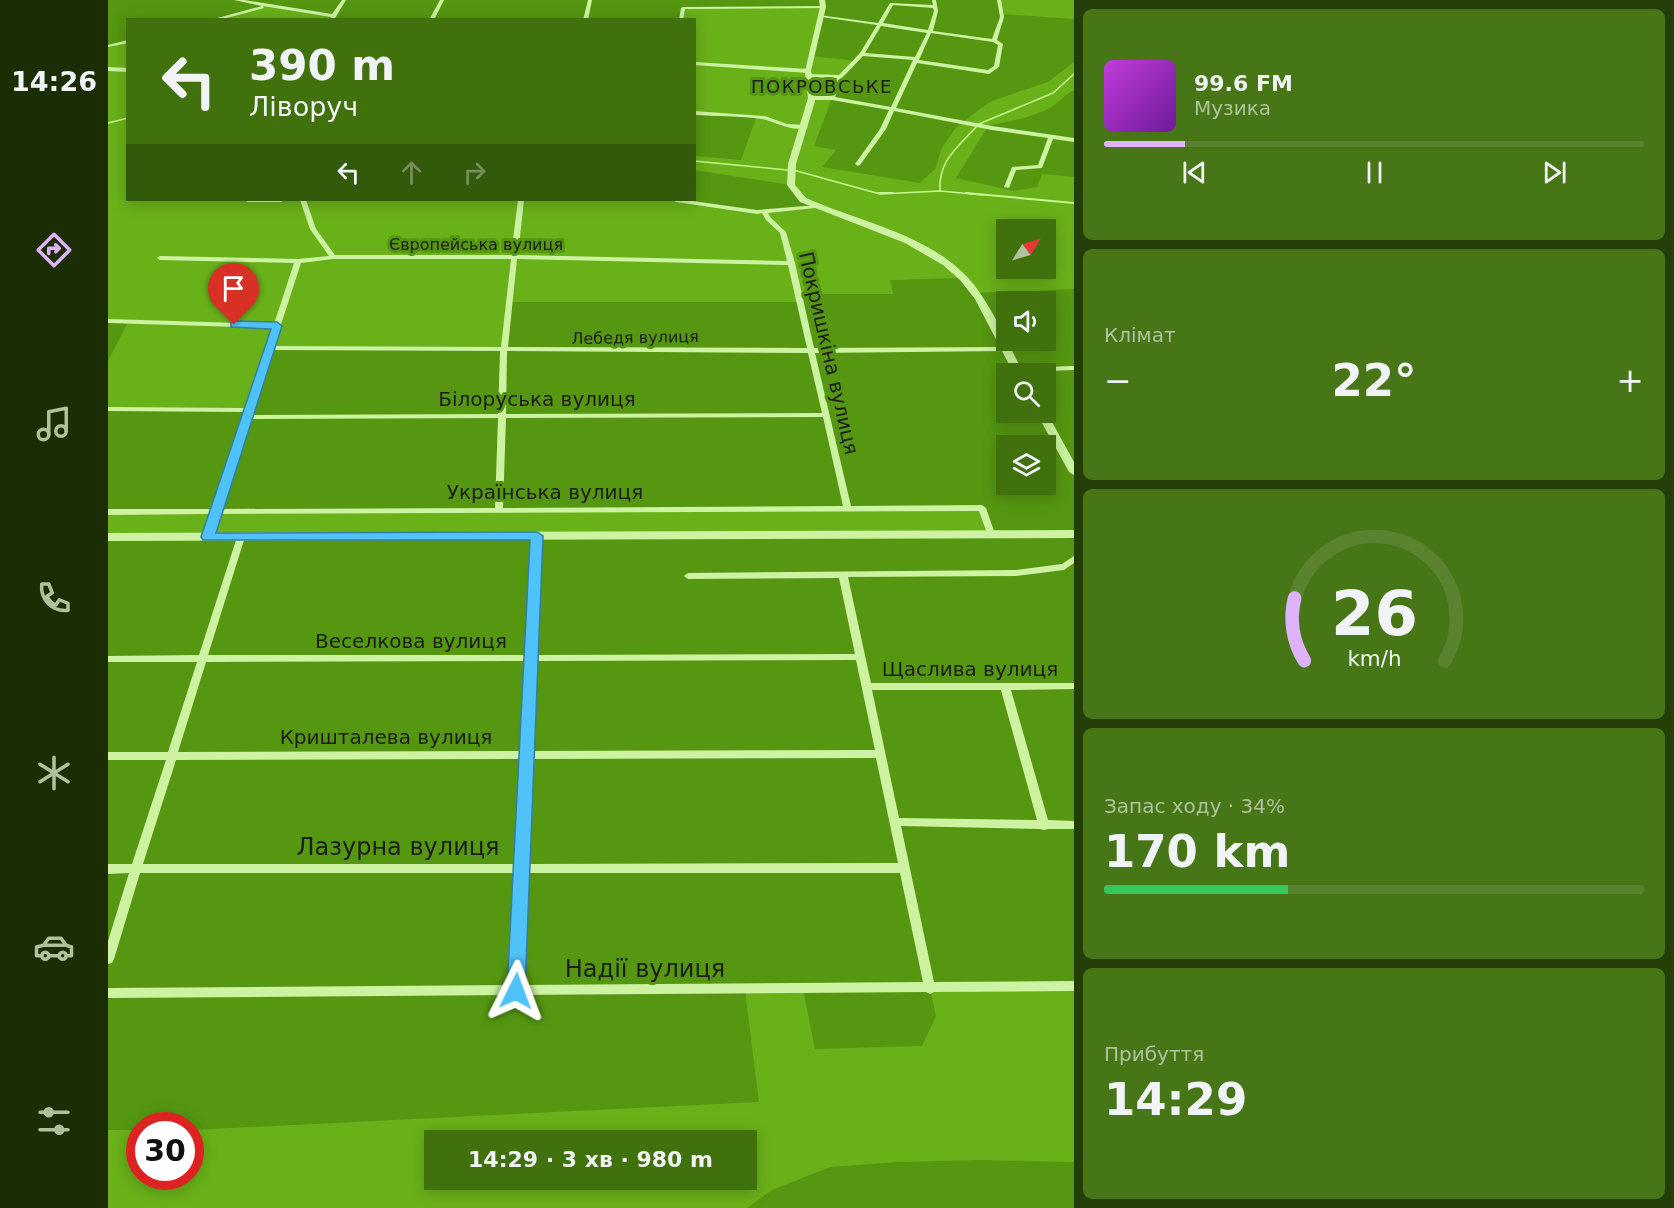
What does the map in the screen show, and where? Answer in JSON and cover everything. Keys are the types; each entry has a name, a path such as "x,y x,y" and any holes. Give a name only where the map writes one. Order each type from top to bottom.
{"street":[{"path":"236,0 332,18 344,0"},
{"path":"432,18 442,0"},
{"path":"586,18 590,0"},
{"path":"858,164 883,129 930,31 936,7 934,0"},
{"path":"994,41 1002,17 999,0"},
{"path":"681,18 683,8 823,4 808,73 812,98 789,175 795,193 815,206 908,242 948,265 964,278 974,292 996,334"},
{"path":"832,98 840,77 862,54 891,4 936,7"},
{"path":"220,18 265,6"},
{"path":"821,16 930,31 1001,44 996,67 989,72 862,54"},
{"path":"108,46 126,42"},
{"path":"696,63 840,77"},
{"path":"108,69 126,70"},
{"path":"812,98 832,98 1074,140"},
{"path":"696,113 765,118 786,126 805,127"},
{"path":"1007,188 1014,168 1040,167 1051,137"},
{"path":"303,201 313,229 333,257"},
{"path":"499,511 504,348 521,201"},
{"path":"683,201 765,212 815,206"},
{"name":"Покришкіна вулиця","path":"765,212 768,219 783,232 792,263 848,509"},
{"name":"Європейська вулиця","path":"160,258 298,261 333,257 514,257 792,263"},
{"path":"208,537 298,261"},
{"path":"108,321 277,326"},
{"name":"Лебедя вулиця","path":"270,348 504,348 566,351 996,349"},
{"path":"1056,369 1074,368"},
{"name":"Білоруська вулиця","path":"108,409 502,416 827,415"},
{"path":"1047,423 1074,471"},
{"name":"Українська вулиця","path":"108,512 982,508 992,534"},
{"path":"108,537 1074,534"},
{"path":"516,991 537,536"},
{"path":"108,959 241,537"},
{"path":"688,576 1016,573 1064,567 1074,559"},
{"path":"843,575 930,989"},
{"name":"Веселкова вулиця","path":"108,659 858,657"},
{"path":"1005,686 1020,749 1044,826"},
{"name":"Щаслива вулиця","path":"867,687 1074,686"},
{"name":"Кришталева вулиця","path":"108,756 881,754"},
{"path":"895,822 1074,825"},
{"name":"Лазурна вулиця","path":"108,868 905,868"},
{"name":"Надії вулиця","path":"108,993 930,989 1074,986"}],"green space":[{"path":"999,0 1074,0 1074,19 1001,14"},
{"path":"265,6 333,16 332,18 220,18"},
{"path":"823,7 811,56 856,61 840,77 809,75 812,98 832,98 814,146 836,150 822,167 920,183 935,169 942,148 955,129 981,108 992,101 1048,82 1074,62 1074,90 1044,111 988,126 956,178 1014,191 1037,187 1042,174 1074,177 1074,289 979,293 964,278 890,280 893,294 800,294 801,302 509,302 504,348 270,348 249,410 108,409 108,361 128,322 108,321 108,46 126,41 126,201 683,201 757,212 813,206 790,185 696,170 696,156 741,160 756,118 696,113 696,18 681,18 683,8"},
{"path":"982,508 990,531 108,534 108,512"},
{"path":"1074,986 1074,1162 978,1160 897,1162 830,1167 772,1190 747,1208 108,1208 108,1130 126,1130 126,1190 204,1190 204,1129 759,1102 745,990 803,989 815,1049 922,1046 936,1016 930,989"}],"waterway":[{"path":"979,124 1053,93 1074,74"},
{"path":"108,123 126,118"},
{"path":"940,191 940,180 946,163 976,127"},
{"path":"696,161 797,171 880,194 940,191"},
{"path":"940,191 983,195"},
{"path":"878,193 893,193"},
{"path":"966,193 1074,203"}],"district":[{"name":"ПОКРОВСЬКЕ","path":"822,87"}],"route":[{"path":"234,325 277,326 208,537 537,536 516,991"}]}
